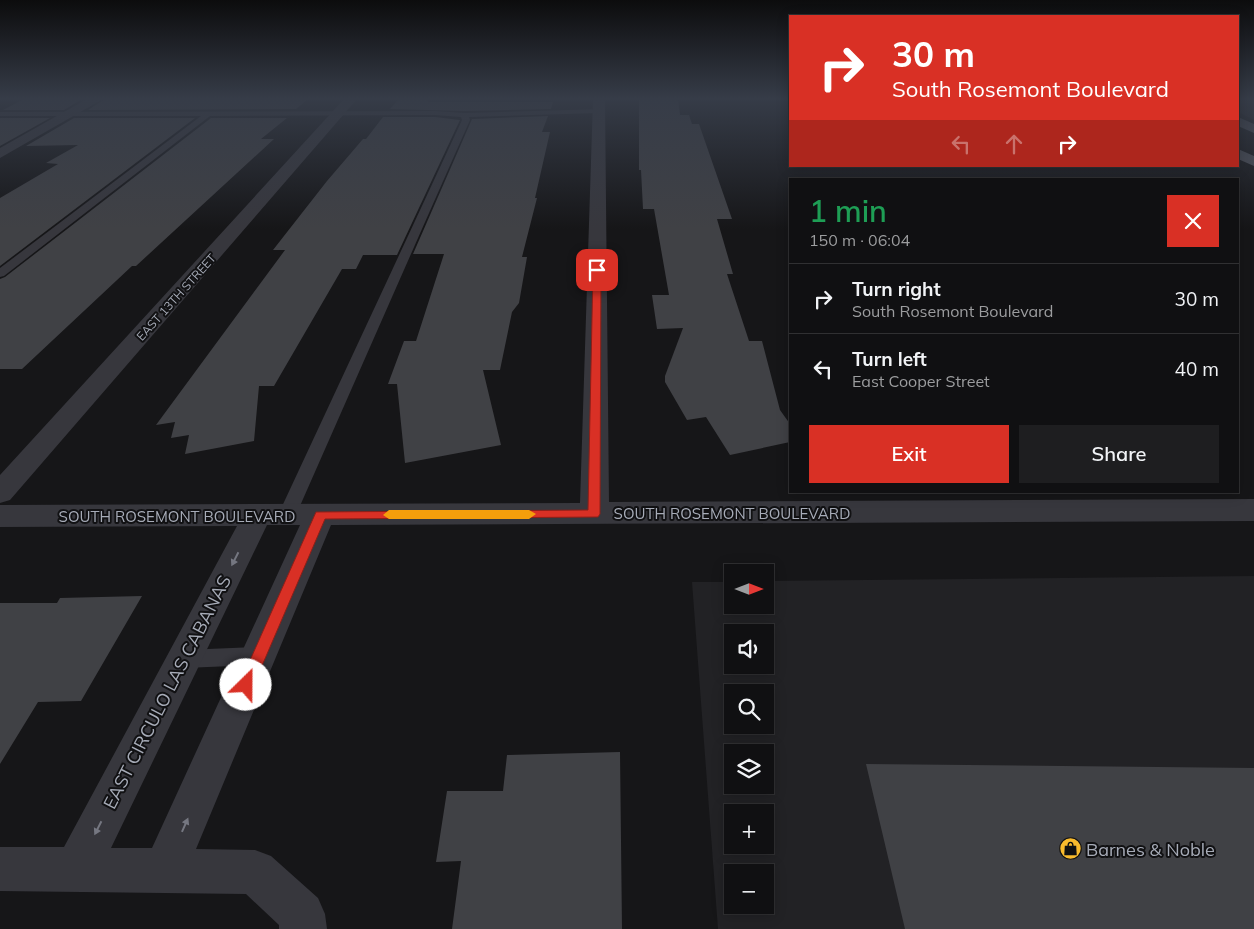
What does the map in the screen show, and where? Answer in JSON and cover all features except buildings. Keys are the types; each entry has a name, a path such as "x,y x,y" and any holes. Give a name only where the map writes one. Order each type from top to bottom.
{"main road":[{"path":"1239,154 1254,162"}],"street":[{"path":"0,154 21,142"},
{"name":"EAST 13TH STREET","path":"0,493 313,142"},
{"path":"594,514 599,142"},
{"name":"SOUTH ROSEMONT BOULEVARD","path":"0,516 1254,510"},
{"path":"166,870 259,656 288,515"},
{"name":"EAST CIRCULO LAS CABANAS","path":"78,869 184,659 288,515"},
{"path":"0,869 255,872 302,914 303,929"}],"lane":[{"path":"0,274 171,142"},
{"path":"288,515 456,142"},
{"path":"184,659 259,656"}],"shaded area":[{"path":"1254,576 1254,929 718,929 692,582 724,582 724,614 774,614 774,581"}],"slow traffic":[{"path":"389,515 529,514"}],"place":[{"name":"Barnes & Noble","path":"1070,849"}],"route":[{"path":"246,685 320,515 594,514 597,270"}]}
